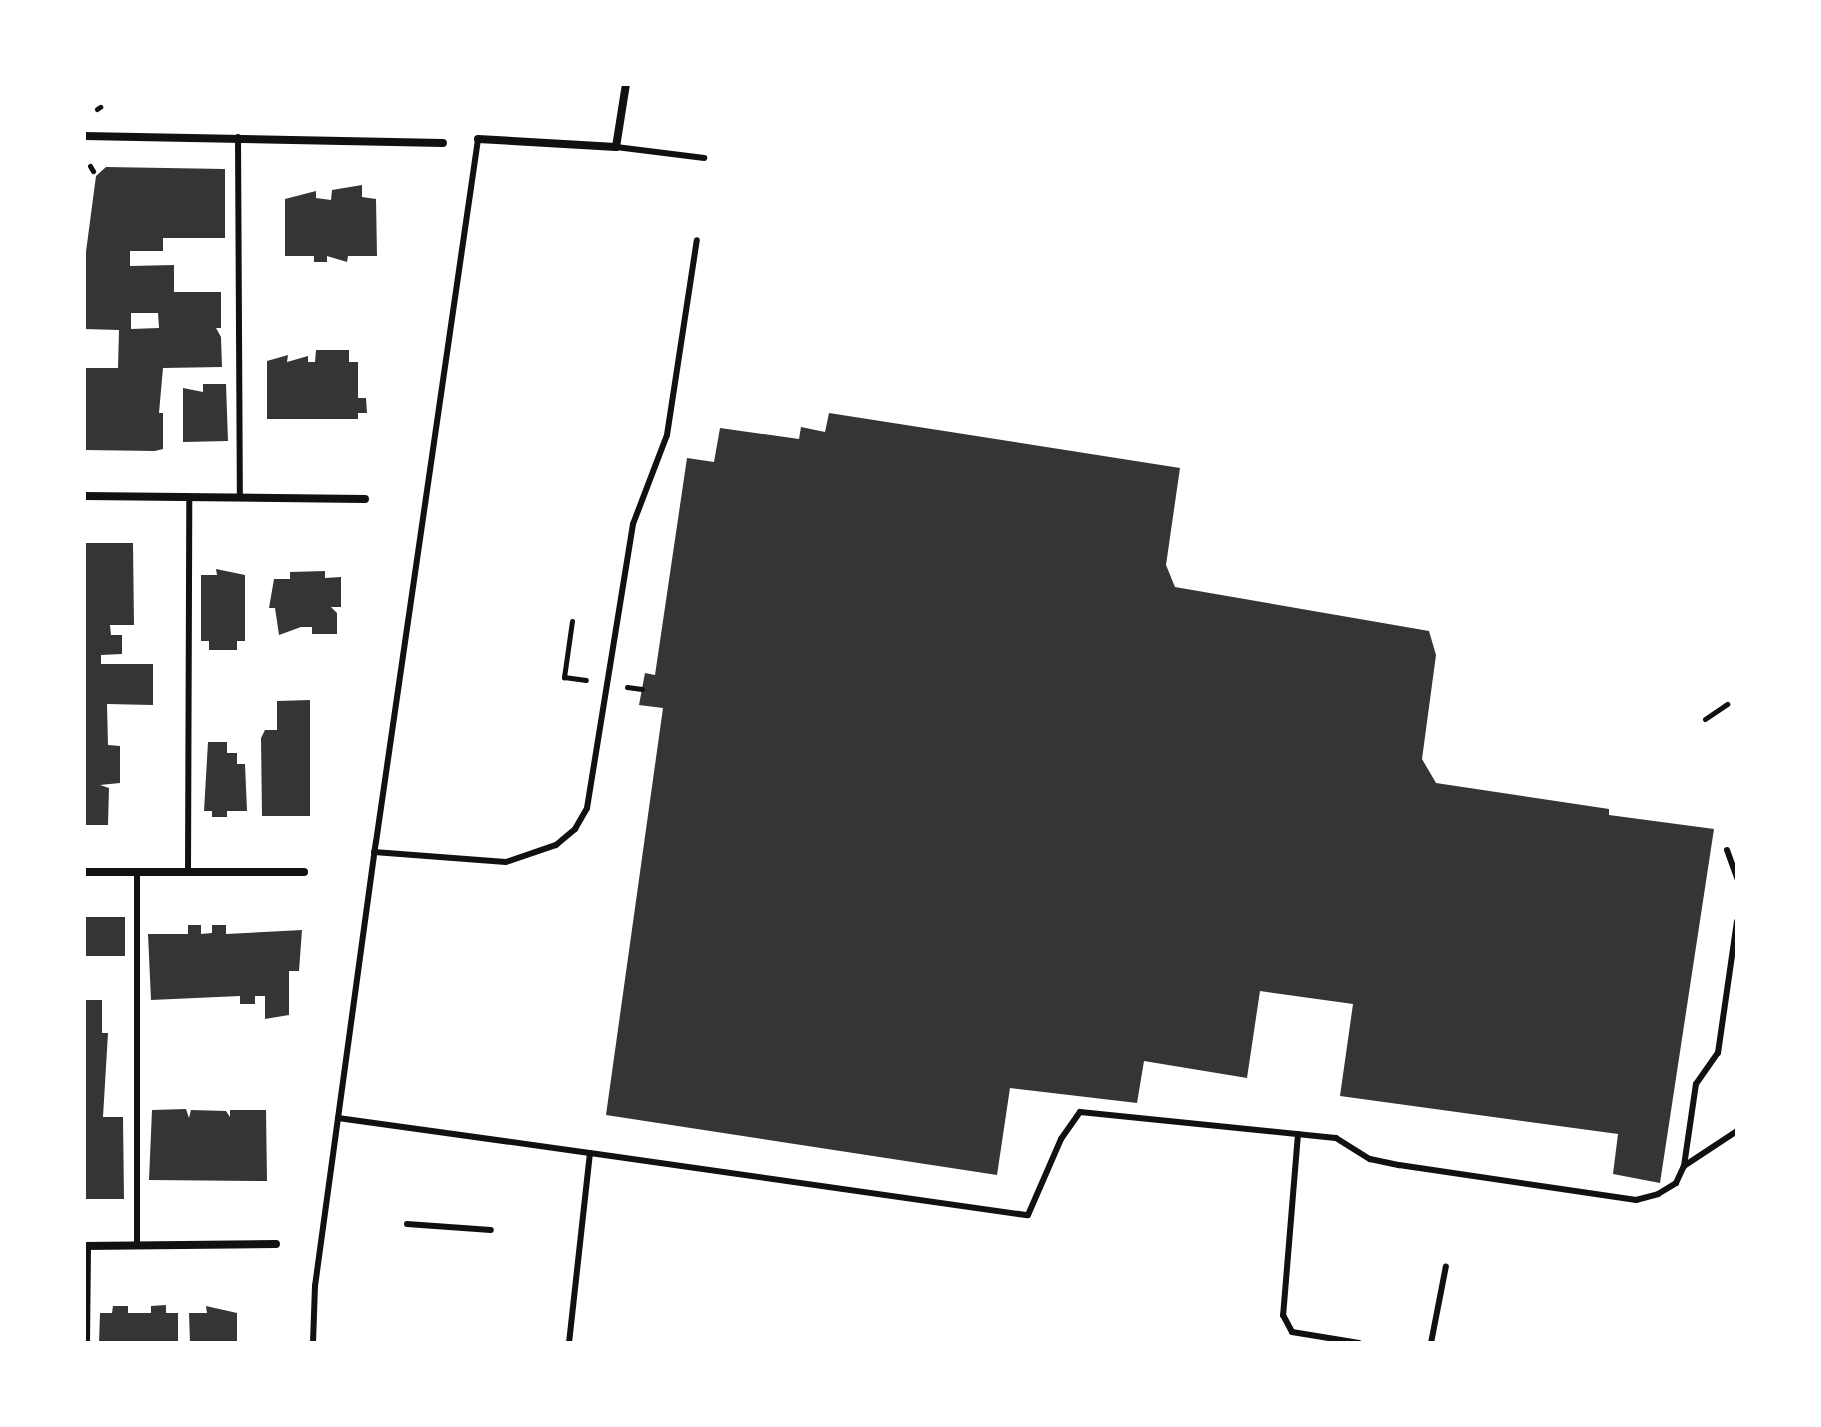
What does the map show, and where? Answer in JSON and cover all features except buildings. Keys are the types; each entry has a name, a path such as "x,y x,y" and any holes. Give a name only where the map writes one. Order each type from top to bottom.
{"street":[{"path":"478,139 616,147 626,84"},
{"path":"84,136 443,143"},
{"path":"84,496 365,499"},
{"path":"84,872 304,872"},
{"path":"86,1246 276,1244"}],"lane":[{"path":"238,137 240,498"},
{"path":"313,1343 315,1286 374,852 478,139"},
{"path":"616,147 704,158"},
{"path":"374,852 506,862 556,845 575,829 587,808 633,524 667,435 697,240"},
{"path":"188,872 189,497"},
{"path":"1727,850 1737,878"},
{"path":"137,872 137,1246"},
{"path":"338,1118 1028,1215 1061,1139 1080,1112 1336,1138 1370,1159 1399,1165 1636,1200 1676,1183 1684,1166 1696,1084 1718,1053 1737,921"},
{"path":"1684,1166 1737,1131"},
{"path":"1298,1134 1283,1315 1292,1332 1359,1343"},
{"path":"569,1343 590,1153"},
{"path":"407,1224 491,1230"},
{"path":"86,1246 87,1343"},
{"path":"1431,1343 1446,1266"}],"path":[{"path":"572,621 564,677 586,680"},
{"path":"1705,719 1727,704"}]}
